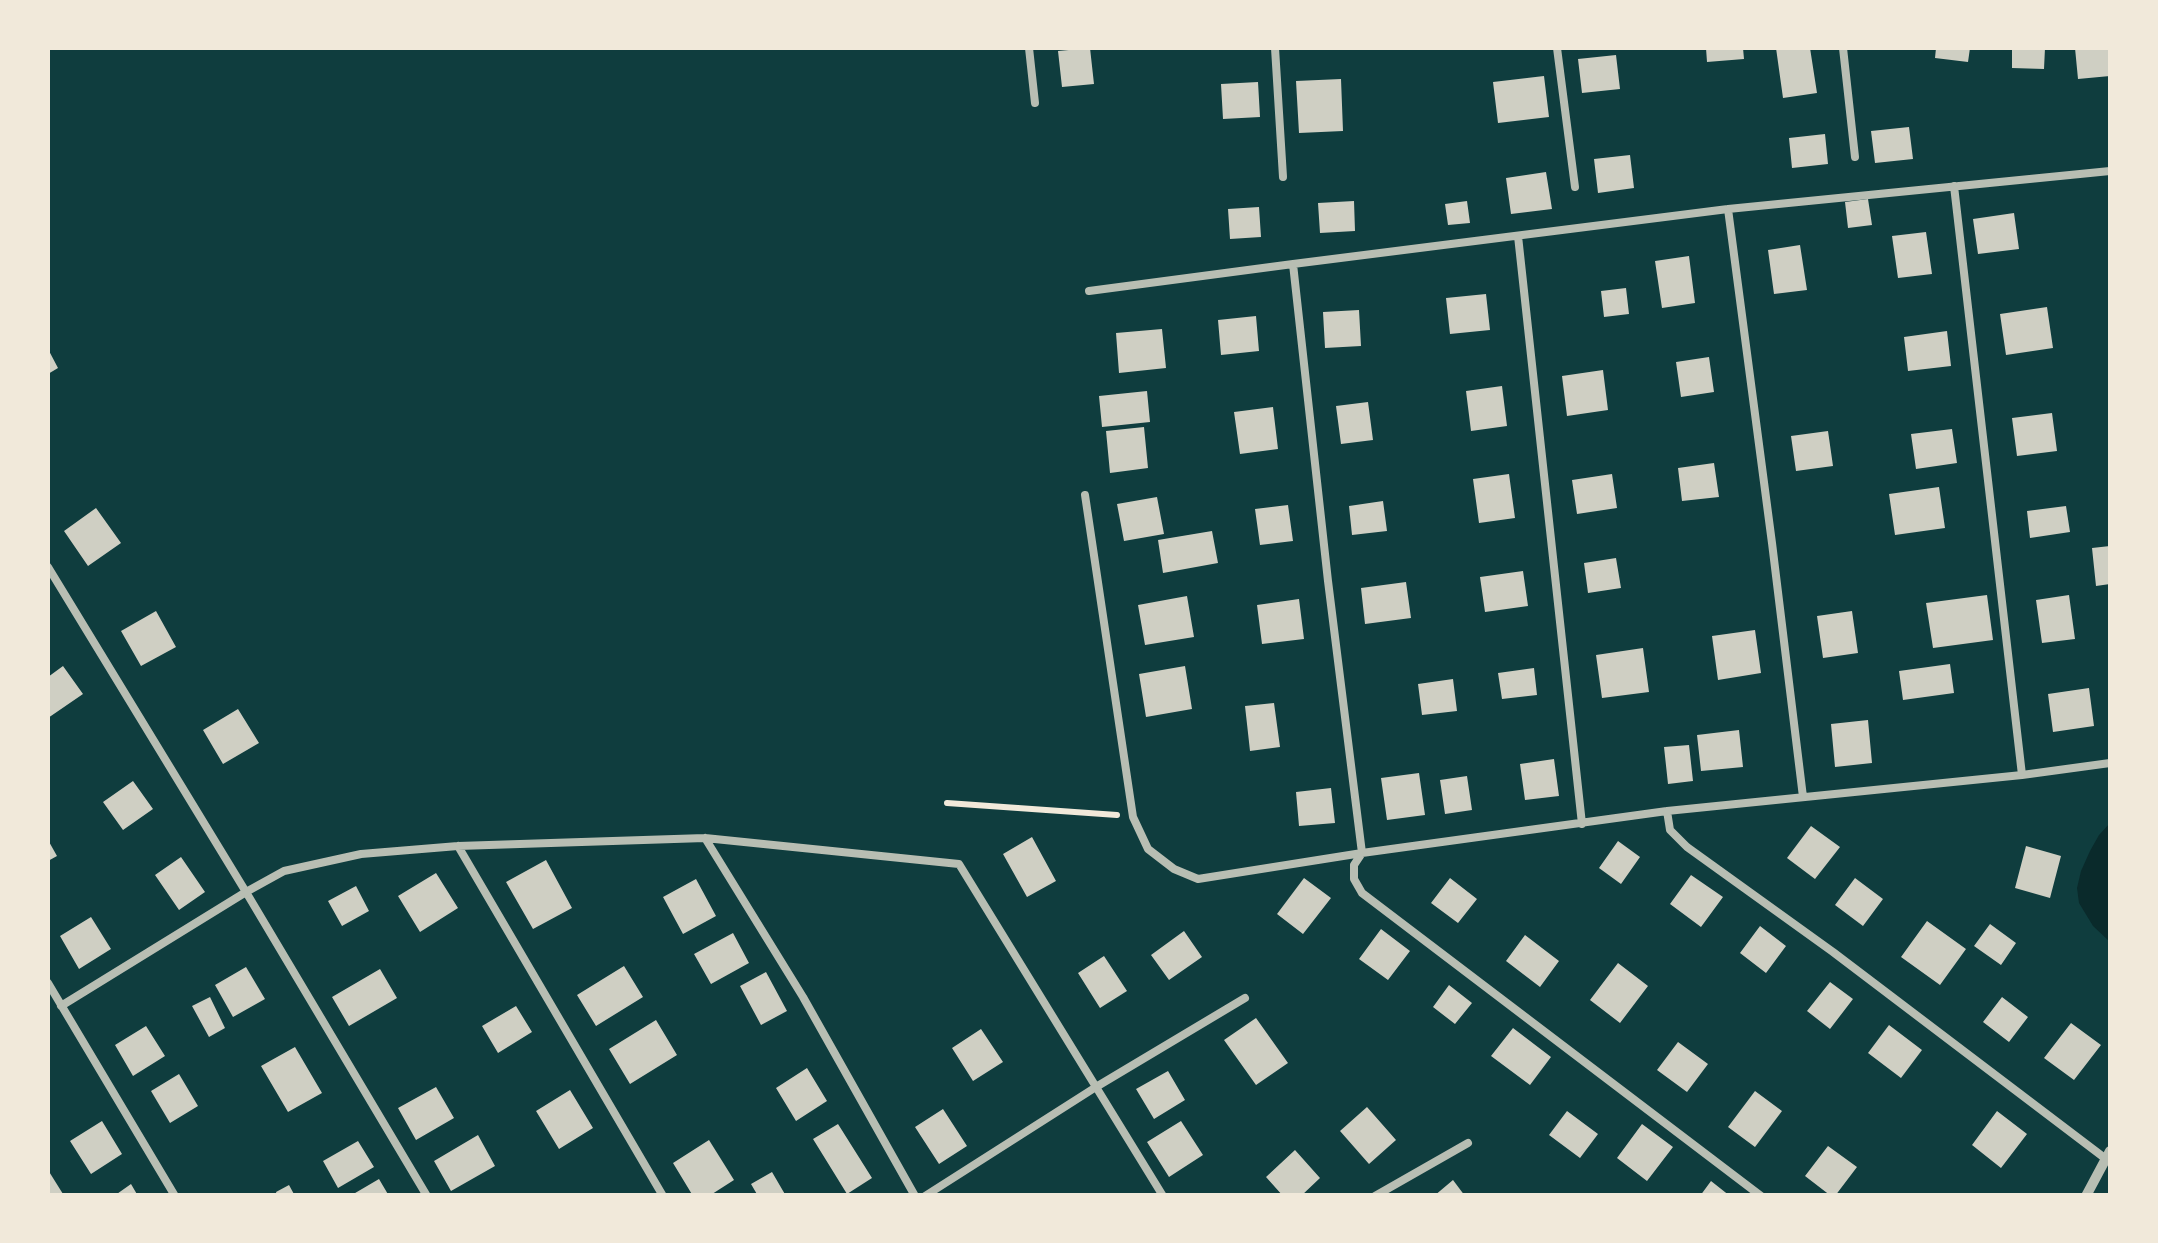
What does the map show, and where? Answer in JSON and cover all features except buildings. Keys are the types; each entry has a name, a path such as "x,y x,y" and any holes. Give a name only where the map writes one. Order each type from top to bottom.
{"street":[{"path":"2086,1196 2108,1155"}],"lane":[{"path":"1029,48 1035,103"},
{"path":"1275,48 1283,176"},
{"path":"1557,48 1575,187"},
{"path":"1842,48 1855,157"},
{"path":"1089,291 1728,209 2110,172"},
{"path":"1954,186 2022,775"},
{"path":"1728,209 1803,797"},
{"path":"1518,236 1582,824"},
{"path":"1293,264 1362,852 1354,865 1354,879 1362,892 1761,1196"},
{"path":"1084,495 1133,816 1148,849 1174,869 1198,879 1362,852 1667,811 2110,763"},
{"path":"48,566 426,1196"},
{"path":"1667,811 1670,830 1687,847 2108,1155"},
{"path":"61,1006 284,871 361,854 458,846 705,838 959,864 1163,1196"},
{"path":"705,838 803,997 915,1196"},
{"path":"458,846 663,1196"},
{"path":"48,983 175,1196"},
{"path":"925,1196 1246,998"},
{"path":"1375,1196 1468,1143"}],"path":[{"path":"947,802 1133,816"}],"water":[{"path":"2110,823 2110,942 2093,926 2079,903 2077,888 2090,851"}]}
